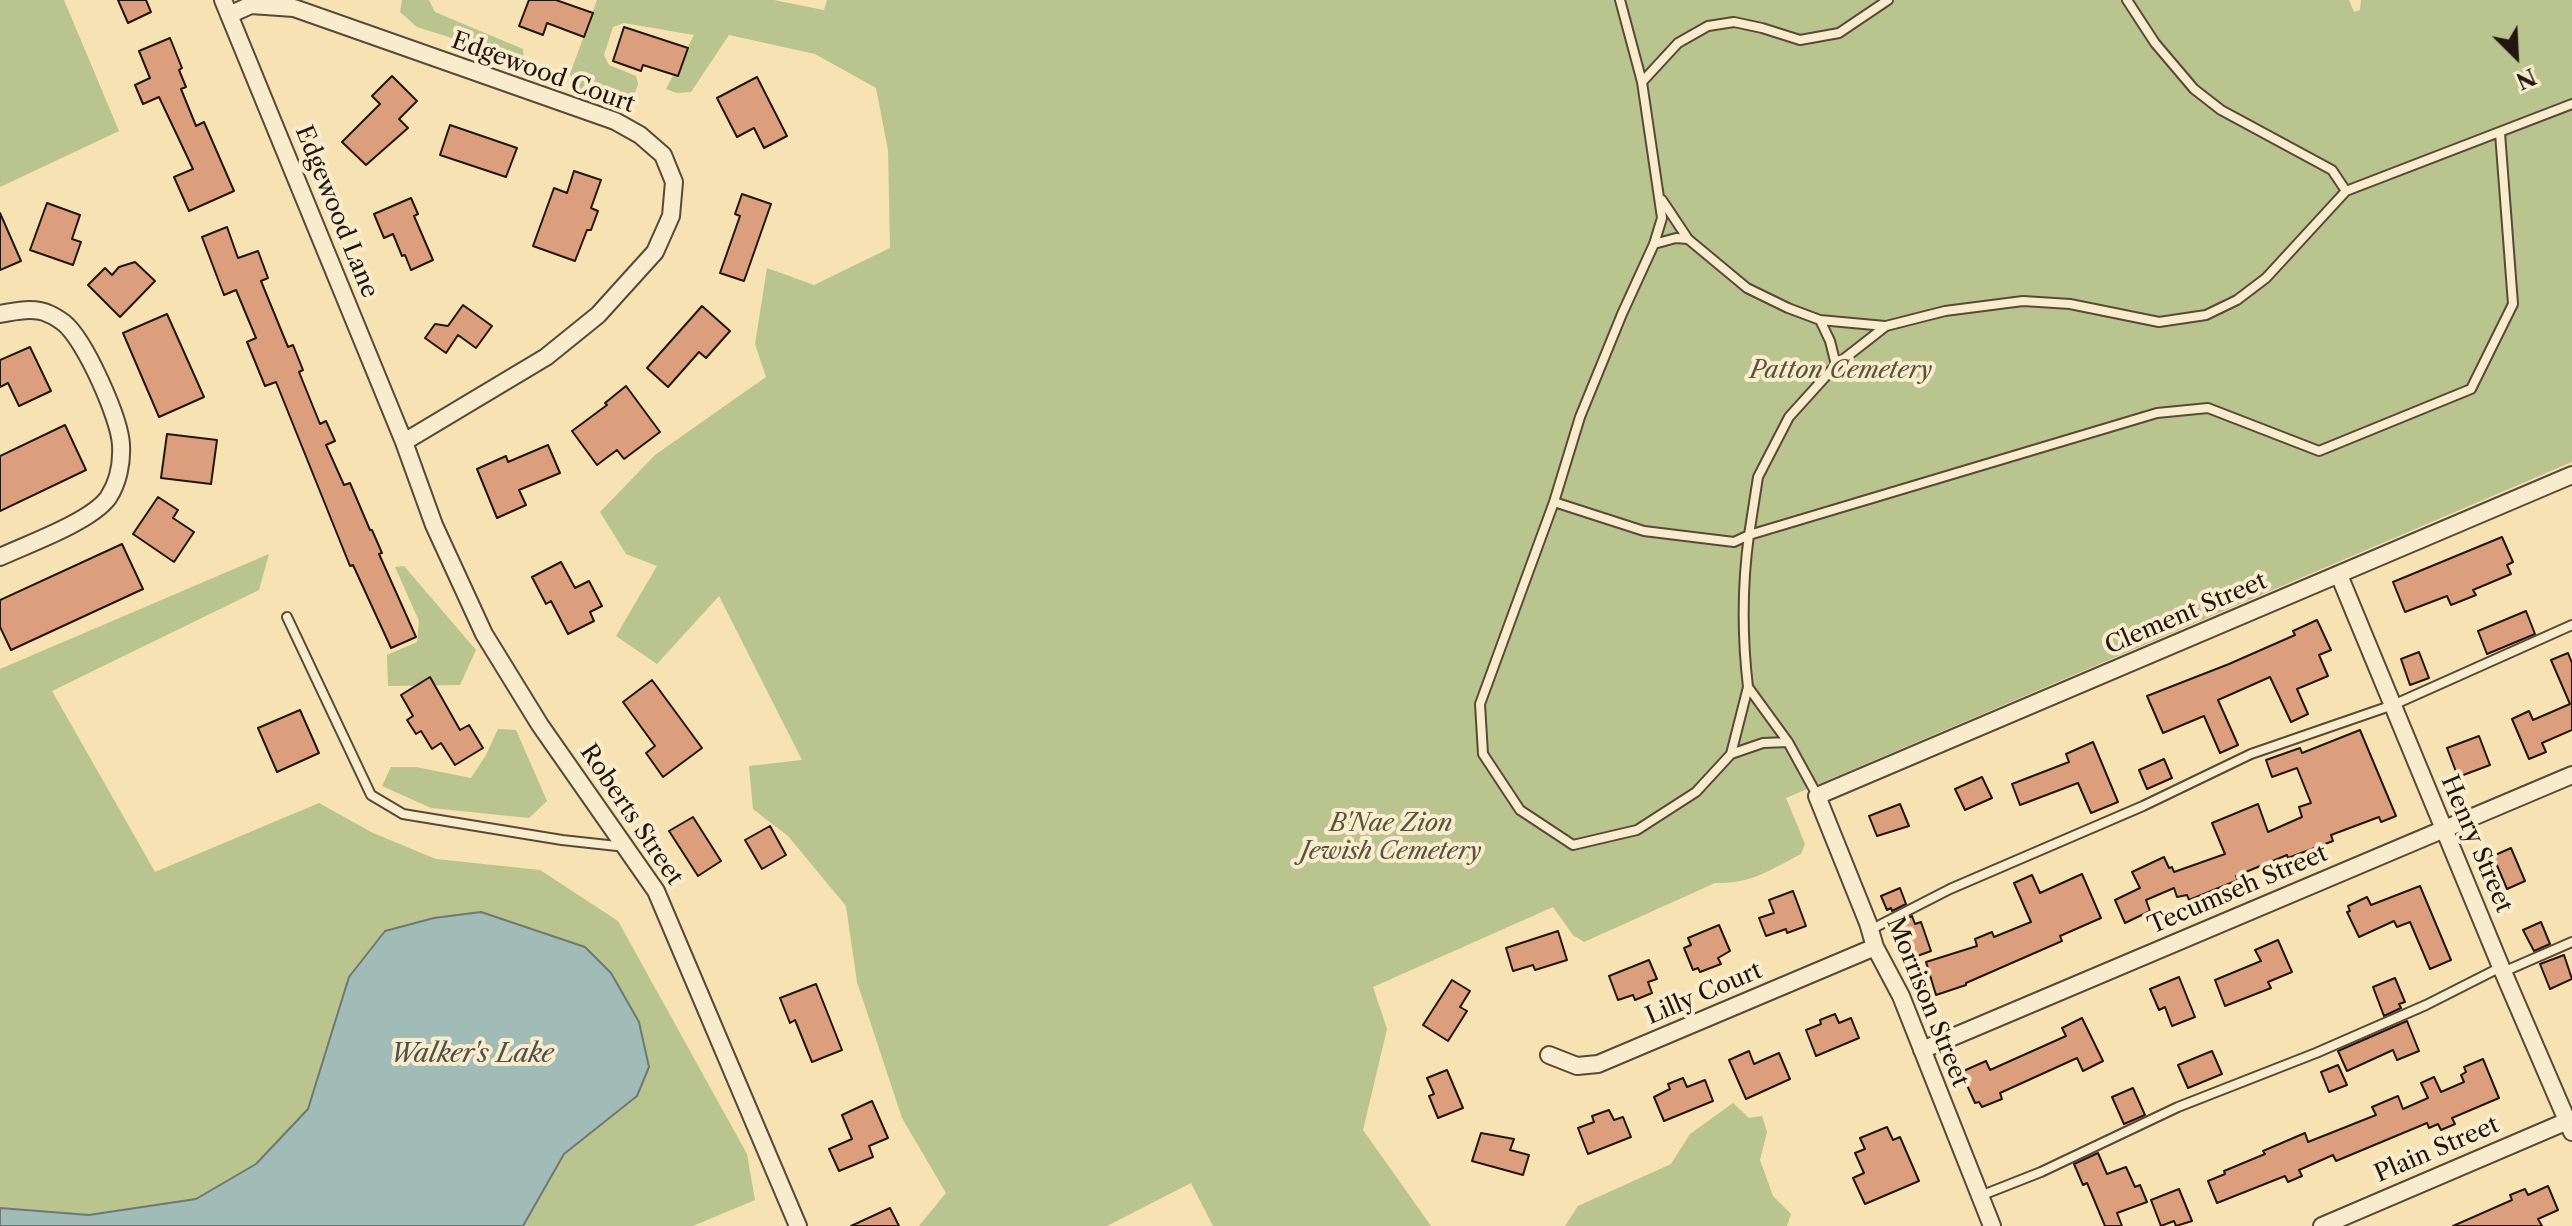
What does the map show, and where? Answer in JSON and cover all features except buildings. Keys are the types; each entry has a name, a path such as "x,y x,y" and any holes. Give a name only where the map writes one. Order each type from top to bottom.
{"street":[{"name":"Edgewood Lane","path":"226,7 404,442"},
{"name":"Edgewood Court","path":"226,7 294,8 615,121 640,135 663,155 674,182 671,216 655,252 598,315 546,357 404,442"},
{"path":"0,314 45,311 66,324 84,347 108,401 121,443 120,473 107,499 80,520 0,557"},
{"name":"Roberts Street","path":"404,442 434,525 484,634 540,725 656,891 798,1226"},
{"name":"Clement Street","path":"1817,796 2572,475"},
{"name":"Henry Street","path":"2339,575 2502,970 2570,1124"},
{"name":"Tecumseh Street","path":"1922,1050 2572,775"},
{"name":"Morrison Street","path":"1817,796 1875,947 1901,996 1992,1226"},
{"name":"Lilly Court","path":"1549,1055 1577,1066 1598,1064 1875,947"},
{"name":"Plain Street","path":"2322,1226 2570,1124"}],"lane":[{"path":"1620,0 1642,82 1662,218 1654,244 1580,417 1554,502 1480,704 1483,754 1520,810 1573,845 1637,830 1696,792 1731,754 1763,743 1788,742"},
{"path":"1642,82 1678,43 1708,26 1734,22 1800,40 1839,33 1888,0"},
{"path":"2127,0 2155,43 2194,89 2221,110 2332,170 2346,191"},
{"path":"1659,195 1688,239 1747,288 1820,320 1886,326 1945,311 2023,301 2070,304 2159,322 2206,315 2237,300 2266,278 2346,191 2572,104"},
{"path":"1554,502 1644,531 1734,542 2157,413 2208,408 2319,451 2471,389 2513,304 2500,133"},
{"path":"1654,244 1676,238 1688,239"},
{"path":"1820,320 1836,365"},
{"path":"1731,754 1748,687 1744,648 1744,572 1758,477 1789,417 1836,365 1886,326"},
{"path":"287,617 371,795 403,814 562,840 627,847"},
{"path":"1870,930 1950,889 2143,806 2251,754 2393,705 2572,625"},
{"path":"1748,687 1788,742 1817,796"},
{"path":"1979,1197 2041,1172 2178,1107 2316,1053 2572,942"}],"green space":[{"path":"0,0 64,0 119,131 0,187"},
{"path":"402,0 429,0 435,12 523,49 524,61 417,27 400,12"},
{"path":"597,0 774,0 824,10 827,0 2349,0 2354,12 2360,10 2361,0 2572,0 2572,462 1786,798 1805,844 1801,854 1760,875 1715,883 1584,942 1573,935 1553,907 1373,987 1387,1029 1363,1130 1431,1226 1213,1226 1191,1183 1107,1226 919,1226 946,1193 902,1118 857,982 846,906 788,836 753,809 749,766 802,760 719,596 657,664 616,636 657,566 626,554 600,512 655,455 766,377 755,344 767,268 814,285 890,248 888,150 876,88 815,54 729,35 691,92 677,93 666,89 694,35 624,23 613,27 604,55 609,65 636,76 638,84 634,95 575,89 570,74"},
{"path":"269,554 259,590 52,691 155,872 319,803 373,833 436,859 540,870 618,921 747,1154 755,1200 693,1226 523,1226 564,1154 594,1129 649,1067 639,1022 611,973 481,912 434,918 385,932 349,977 308,1109 256,1164 196,1199 89,1215 0,1208 0,669"},
{"path":"404,566 476,650 460,685 388,686 387,655 417,642 419,621 395,567"},
{"path":"498,729 516,730 547,801 529,818 431,808 382,786 391,767 416,767 471,778"},
{"path":"1733,1103 1749,1118 1762,1116 1767,1132 1760,1160 1773,1196 1791,1214 1787,1226 1565,1226 1578,1206 1671,1164 1690,1134"}],"water":[{"name":"Walker's Lake","path":"481,912 585,947 611,973 639,1022 649,1067 637,1096 564,1154 523,1226 0,1226 0,1208 89,1215 196,1199 256,1164 308,1109 349,977 385,931 434,918"}],"park label":[{"name":"Patton Cemetery","path":"1841,371"},
{"name":"B'Nae Zion Jewish Cemetery","path":"1391,838"}]}
